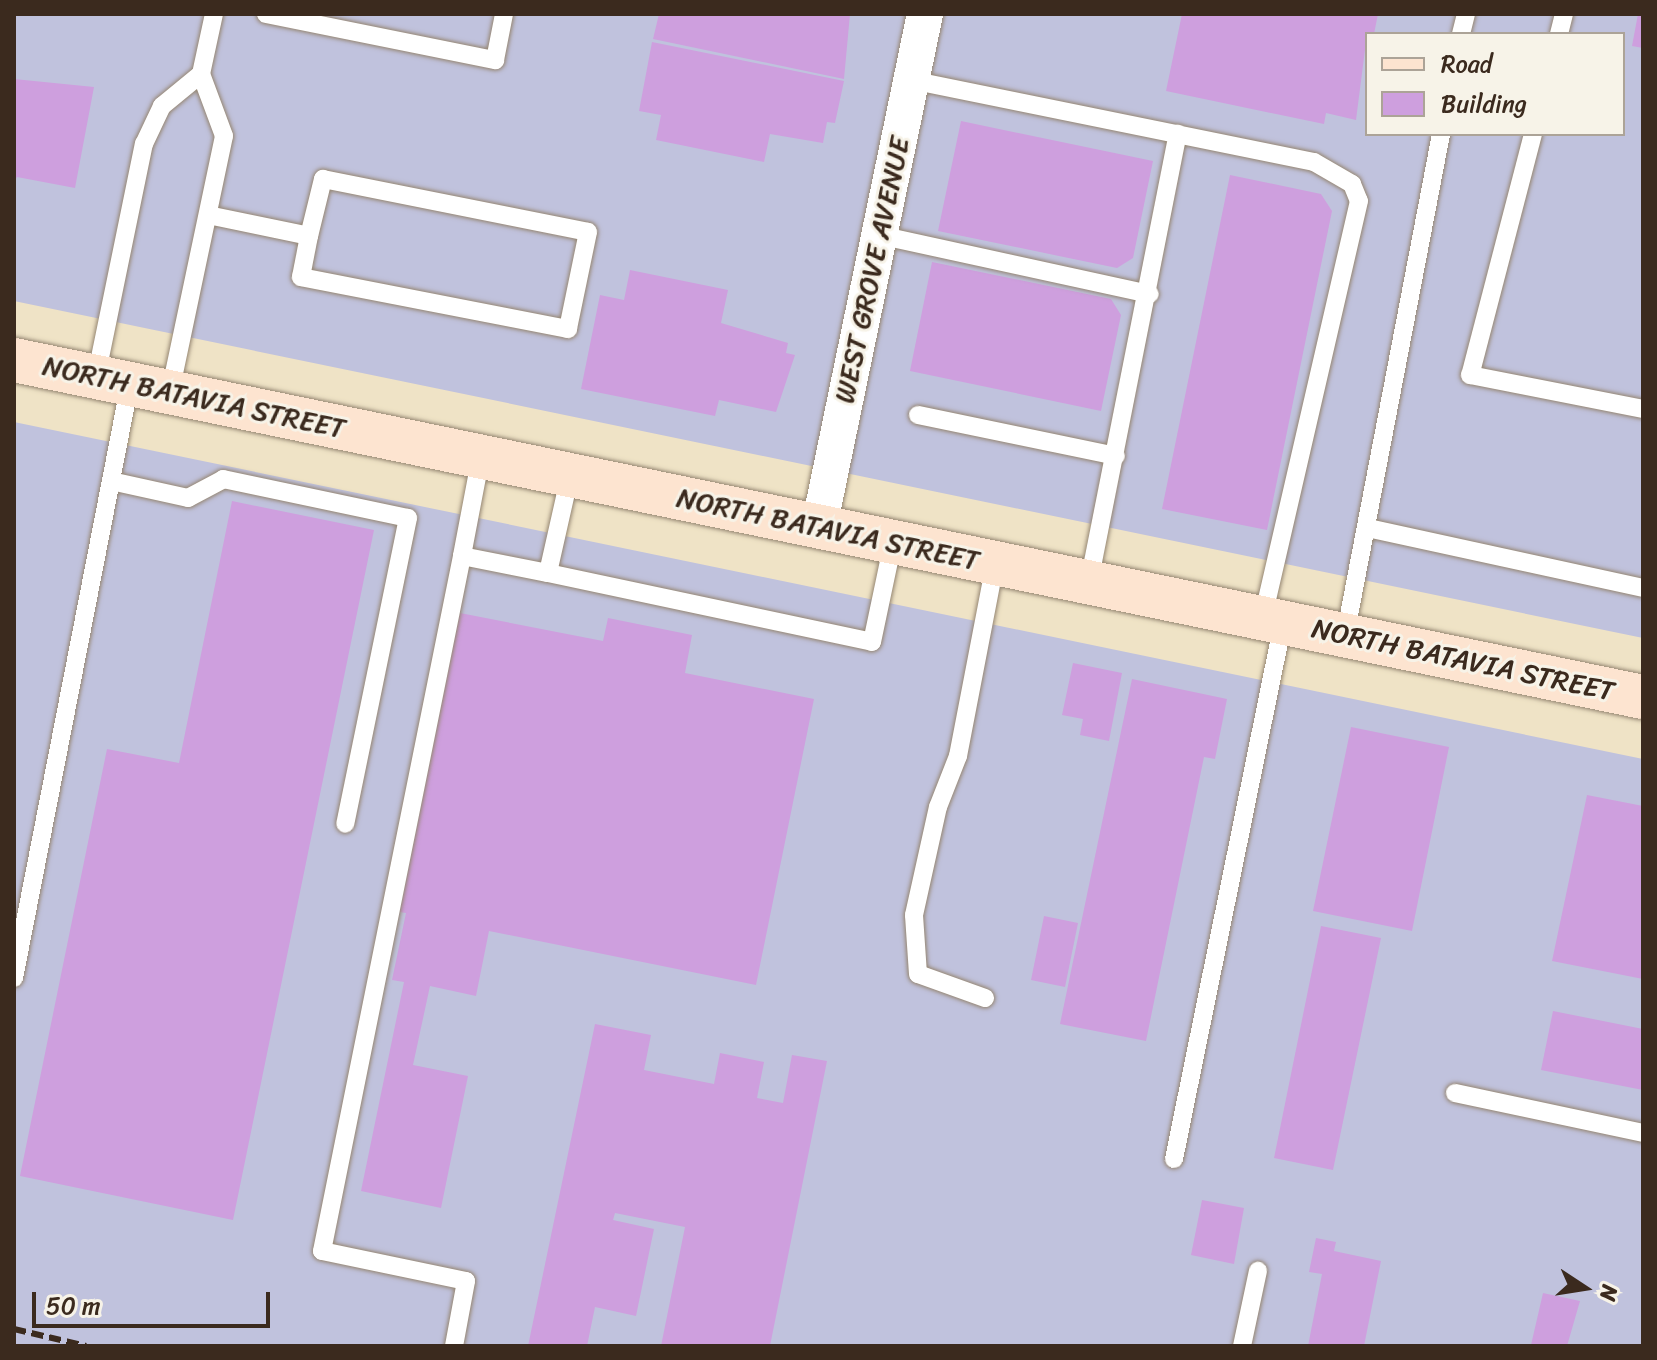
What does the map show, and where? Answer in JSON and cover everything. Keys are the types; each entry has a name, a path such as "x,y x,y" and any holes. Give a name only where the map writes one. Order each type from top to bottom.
{"main road":[{"name":"NORTH BATAVIA STREET","path":"14,360 1643,697"}],"street":[{"name":"WEST GROVE AVENUE","path":"819,527 925,14"}],"lane":[{"path":"132,384 208,215 224,136 201,74 214,14"},
{"path":"266,14 495,60 504,14"},
{"path":"14,978 132,384 144,144 162,106 201,74"},
{"path":"911,80 1178,134 1338,171 1359,201 1273,620 1174,1159"},
{"path":"1089,582 1150,294 1178,134"},
{"path":"1345,636 1368,528 1385,404 1441,136"},
{"path":"1532,136 1470,375 1643,409"},
{"path":"323,179 588,232 568,329 301,277 309,236 323,179"},
{"path":"208,215 309,236"},
{"path":"879,235 1150,294"},
{"path":"918,415 1116,456"},
{"path":"454,1346 466,1281 322,1251 481,456"},
{"path":"548,573 570,475"},
{"path":"111,481 188,498 223,479 408,518 345,824"},
{"path":"1368,528 1643,588"},
{"path":"462,556 872,642 893,542"},
{"path":"985,998 918,974 914,915 938,807 958,756 995,563"},
{"path":"1455,1093 1643,1133"},
{"path":"1242,1346 1258,1271"}],"shaded area":[{"path":"14,14 1643,14 1643,638 14,301"},
{"path":"14,422 1643,759 1643,1346 14,1346"}],"building":[{"path":"659,14 850,14 844,79 653,39"},
{"path":"1182,14 1378,14 1374,32 1365,32 1356,120 1326,113 1324,124 1166,91"},
{"path":"1638,14 1643,14 1643,48 1632,46"},
{"path":"652,42 844,81 835,123 827,122 823,143 770,134 764,162 656,140 661,115 639,111"},
{"path":"14,79 94,87 75,188 17,177 14,182"},
{"path":"961,121 1153,161 1133,258 1117,268 938,231"},
{"path":"1230,175 1321,194 1332,211 1267,530 1162,509"},
{"path":"932,262 1111,299 1121,315 1101,411 910,371"},
{"path":"630,270 728,290 721,323 788,343 786,353 795,355 776,412 719,400 715,416 581,389 600,295 624,300"},
{"path":"232,501 374,530 233,1220 20,1176 107,749 179,763"},
{"path":"460,613 603,641 608,618 692,635 685,673 814,699 756,985 489,931 476,996 430,986 413,1065 468,1076 441,1208 361,1191 404,982 392,980 406,913 400,912"},
{"path":"1073,663 1122,673 1109,741 1080,735 1083,719 1062,715"},
{"path":"1132,679 1227,699 1215,759 1204,757 1146,1041 1060,1024"},
{"path":"1351,727 1449,747 1412,931 1313,911"},
{"path":"1587,795 1643,806 1643,979 1552,961"},
{"path":"1044,916 1078,923 1065,987 1031,980"},
{"path":"1321,926 1381,938 1333,1170 1274,1158"},
{"path":"1553,1011 1643,1029 1643,1090 1541,1070"},
{"path":"595,1024 651,1035 644,1070 714,1084 720,1053 764,1062 757,1098 783,1103 792,1055 827,1061 770,1346 661,1346 685,1227 615,1213 613,1220 654,1229 636,1316 595,1307 587,1346 528,1346"},
{"path":"1202,1200 1244,1208 1234,1264 1191,1255"},
{"path":"1316,1238 1336,1242 1334,1251 1381,1261 1364,1346 1308,1346 1322,1274 1309,1272"},
{"path":"1543,1293 1580,1301 1567,1346 1517,1346 1531,1345"}],"railway":[{"path":"14,1329 86,1346"}]}
